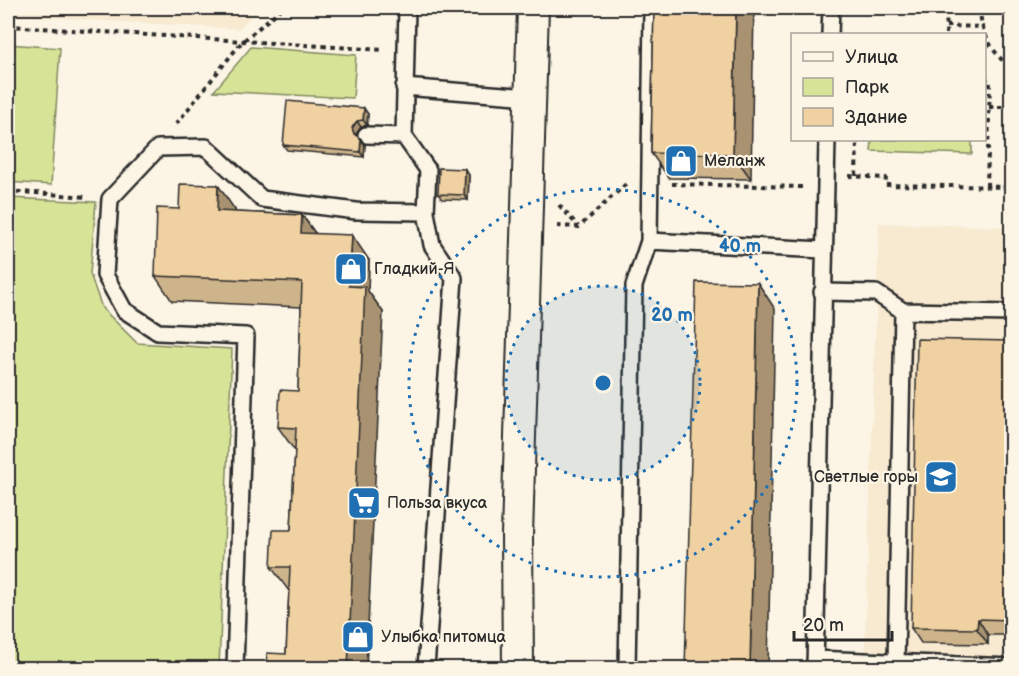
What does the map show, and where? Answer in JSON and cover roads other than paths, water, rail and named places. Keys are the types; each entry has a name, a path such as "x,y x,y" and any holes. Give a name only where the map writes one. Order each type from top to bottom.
{"street":[{"path":"518,669 517,535 533,8"}],"lane":[{"path":"407,8 405,136 428,170 426,212 432,245 454,278 426,669"},
{"path":"627,669 634,286 649,241 652,8"},
{"path":"830,33 831,8"},
{"path":"405,87 530,97"},
{"path":"366,135 405,136"},
{"path":"827,141 815,664 896,663 1011,668"},
{"path":"235,669 246,336 158,332 123,310 105,275 110,199 158,148 206,147 262,199 357,211 426,212"},
{"path":"649,241 823,250"},
{"path":"822,292 876,293 903,311 1011,313"},
{"path":"896,663 903,311"}],"place":[{"name":"Меланж","path":"681,161"},
{"name":"Гладкий-Я","path":"351,269"},
{"name":"Светлые горы","path":"941,477"},
{"name":"Польза вкуса","path":"364,503"},
{"name":"Улыбка питомца","path":"358,637"}]}
